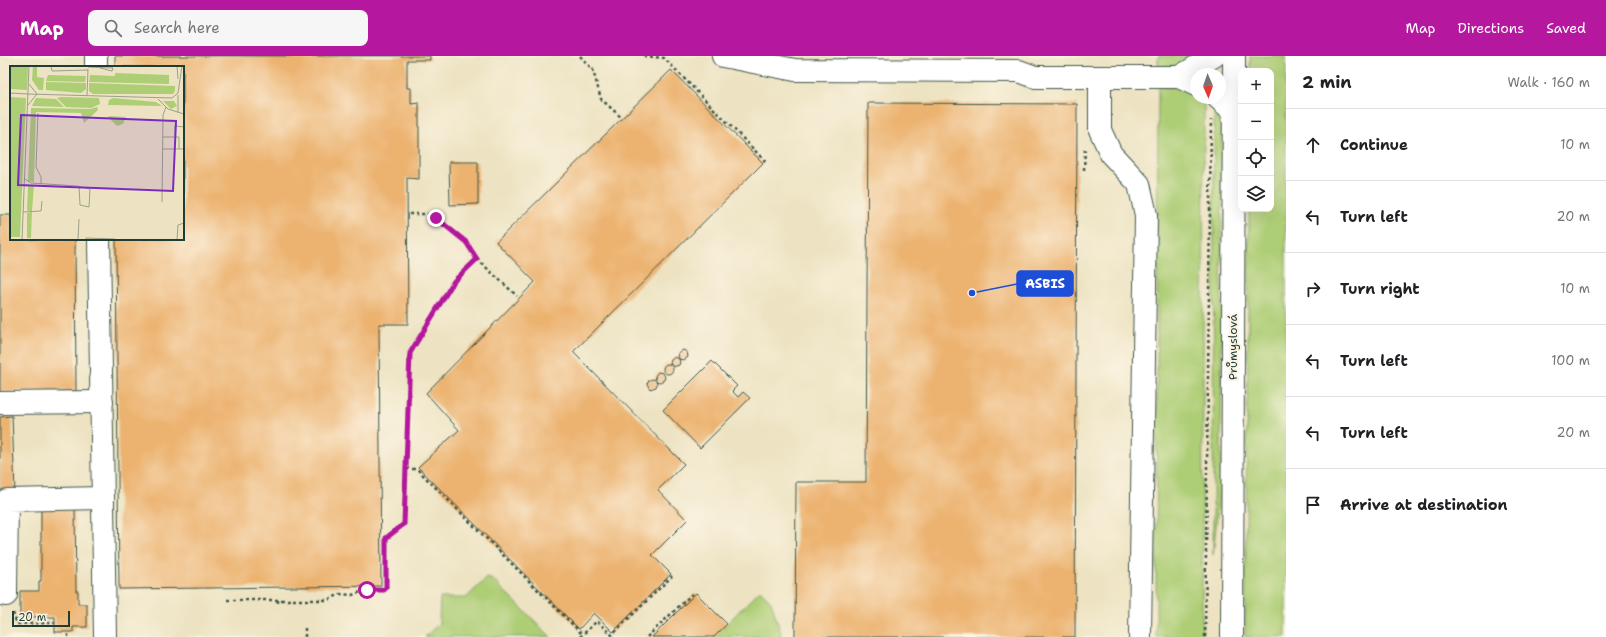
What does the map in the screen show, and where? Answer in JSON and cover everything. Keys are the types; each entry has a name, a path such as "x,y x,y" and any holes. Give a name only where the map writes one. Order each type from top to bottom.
{"main road":[{"path":"723,56 781,62 795,70 1018,71 1035,77 1100,77 1188,81 1214,56"},
{"name":"Průmyslová","path":"1232,637 1226,105 1234,56"},
{"path":"1100,77 1100,130 1111,154 1140,184 1146,215 1140,637"},
{"path":"99,240 105,637"},
{"path":"0,403 102,402"},
{"path":"3,595 3,500 103,498"}],"path":[{"path":"580,56 593,70 601,99 622,118"},
{"path":"644,56 664,58 767,163"},
{"path":"1205,637 1210,119"},
{"path":"1084,146 1084,170"},
{"path":"407,214 432,214 466,242 477,259 517,296"},
{"path":"227,600 328,600 340,594 352,594 367,590 384,590 386,588 386,538 404,524 410,353 454,281 477,259"},
{"path":"406,469 417,469 581,636 597,621 612,635 672,576"},
{"path":"647,637 692,592"},
{"path":"3,595 17,624 55,624"},
{"path":"278,600 278,605"},
{"path":"305,625 305,637"},
{"path":"68,632 68,637"}],"green space":[{"path":"1158,56 1202,56 1179,66 1158,66"},
{"path":"1250,56 1286,56 1286,637 1245,637 1249,212 1274,212 1274,68 1250,68"},
{"path":"1158,87 1176,87 1190,91 1190,104 1204,104 1202,637 1156,637"},
{"path":"1214,111 1220,123 1222,135 1221,477 1213,555"},
{"path":"487,578 493,580 551,637 425,637 439,623 440,598 466,598"},
{"path":"760,590 771,601 782,637 714,637"}],"building":[{"path":"115,56 430,56 430,60 407,60 407,88 411,88 411,104 419,103 419,179 407,178 408,324 379,324 381,586 119,589 116,240 184,240 184,66 115,66"},
{"path":"671,70 763,163 573,352 684,464 658,490 687,520 652,555 671,574 613,632 594,613 579,629 418,467 459,430 426,393 535,282 496,242"},
{"path":"868,103 1077,104 1075,637 795,637 796,482 866,482"},
{"path":"449,162 478,162 478,204 450,205"},
{"path":"0,215 10,215 10,240 75,240 76,391 0,392"},
{"path":"683,350 687,352 688,357 684,360 679,359 678,353"},
{"path":"675,357 679,359 679,365 673,367 670,363 671,360"},
{"path":"712,361 737,386 732,391 738,397 743,392 750,398 700,448 663,410"},
{"path":"666,364 670,364 672,365 672,373 666,374 663,371 663,367"},
{"path":"658,372 663,373 665,377 664,380 660,382 656,381 656,387 650,389 647,384 648,381 652,379 656,380 655,376"},
{"path":"12,416 15,492 0,492 0,417"},
{"path":"41,508 75,508 76,591 78,591 78,604 87,604 87,627 73,627 73,632 55,632 55,617 20,617 20,591 39,591 39,581 41,581"},
{"path":"696,593 727,624 714,637 652,637"}],"place":[{"name":"ASBIS","path":"972,293"}],"route":[{"path":"367,590 384,590 386,588 386,538 404,524 410,353 454,281 477,259 466,242 436,218"}]}
